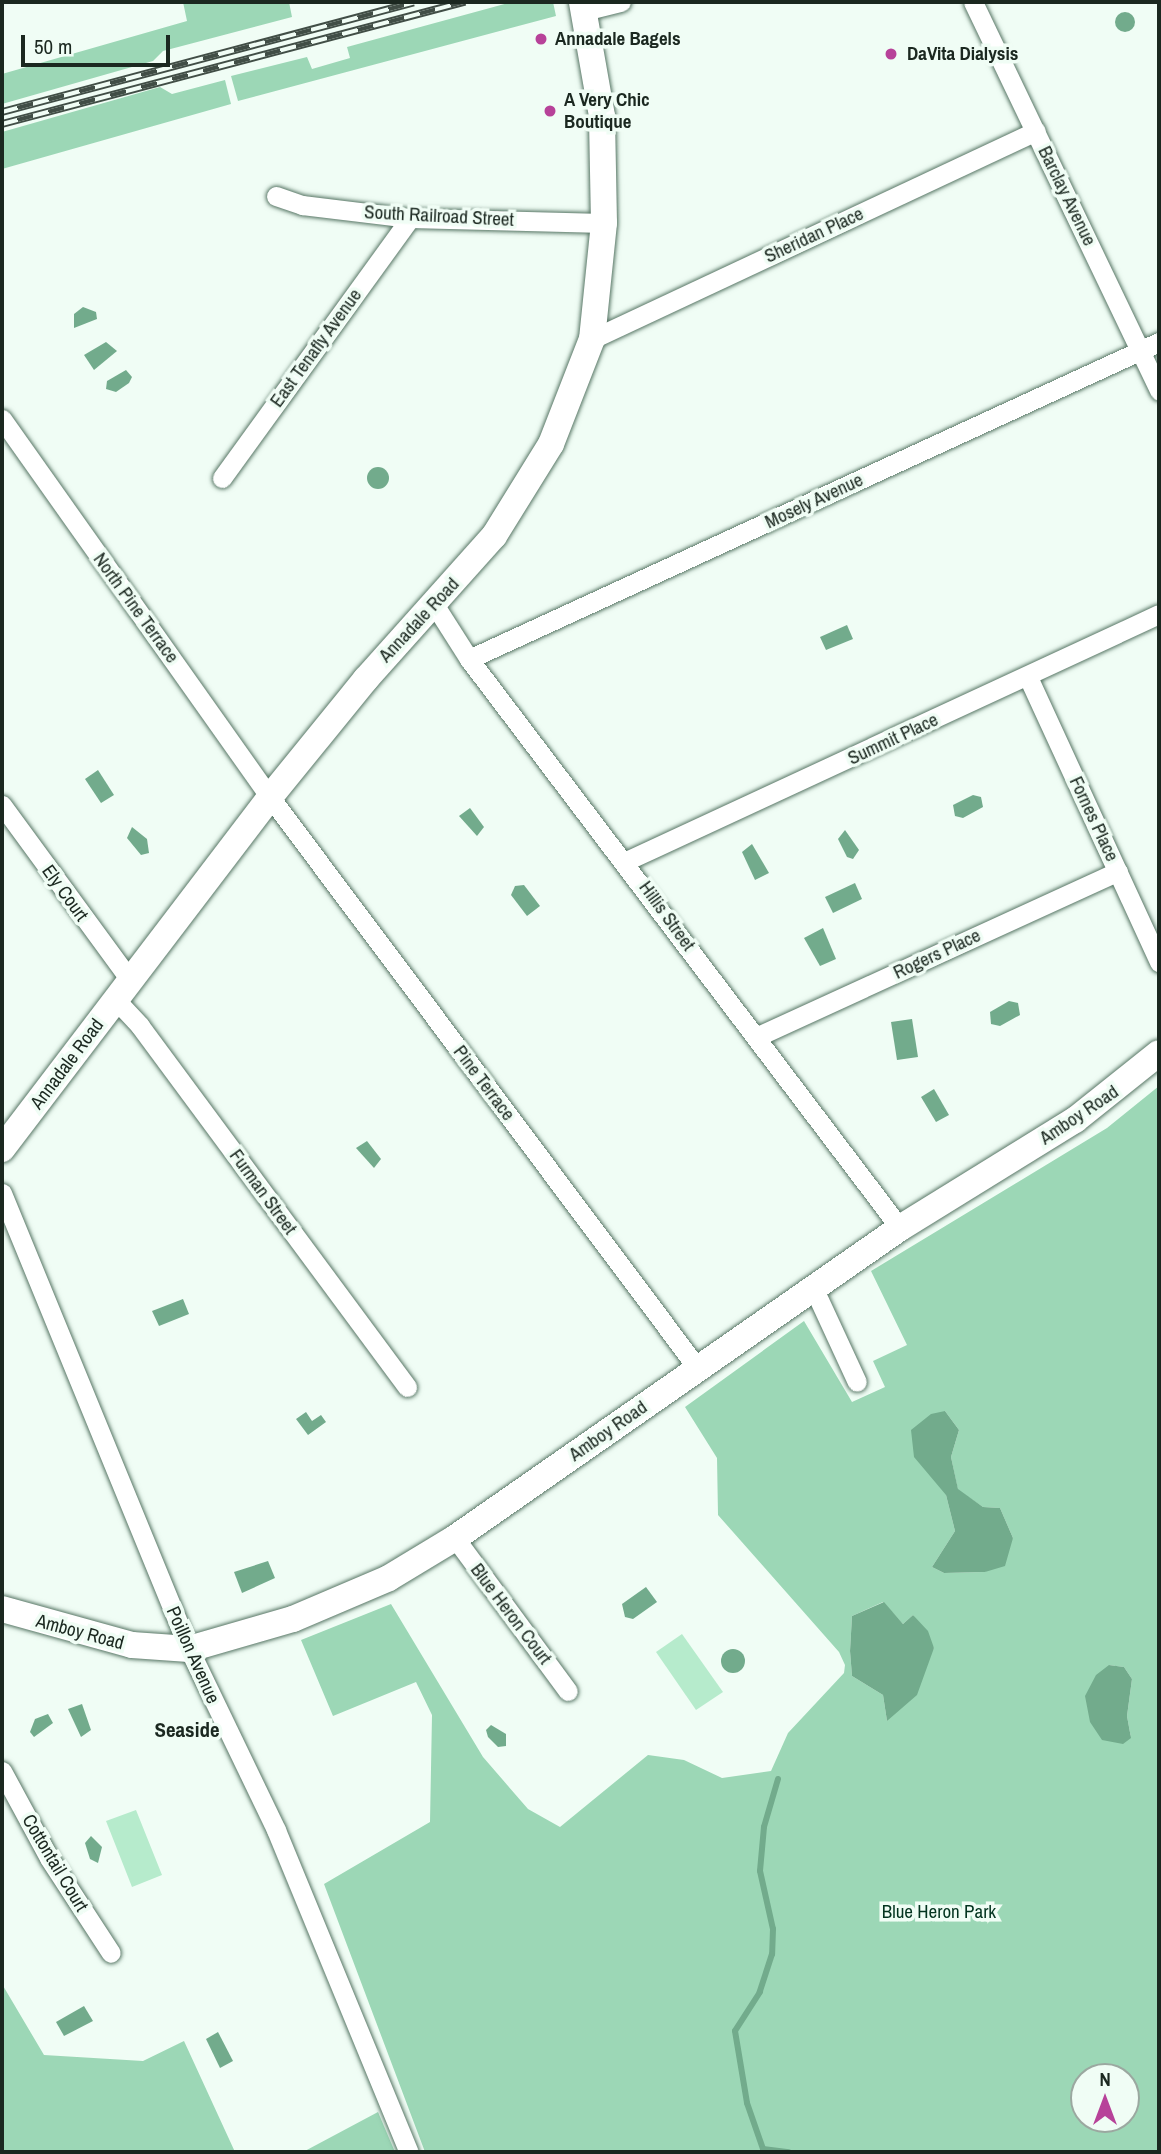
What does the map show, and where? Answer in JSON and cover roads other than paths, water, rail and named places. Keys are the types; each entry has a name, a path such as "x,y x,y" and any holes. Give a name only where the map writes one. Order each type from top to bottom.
{"main road":[{"name":"Annadale Road","path":"2,1149 270,797 494,536 525,491 574,392 592,339 604,223 603,116 583,5"},
{"name":"Amboy Road","path":"2,1609 132,1646 189,1649 343,1600 389,1578 455,1538 900,1228 1075,1120 1159,1053"}],"street":[{"path":"583,5 621,2"},
{"name":"Barclay Avenue","path":"973,2 1159,391"},
{"name":"Sheridan Place","path":"592,339 1036,131"},
{"name":"South Railroad Street","path":"276,196 302,205 410,218 604,223"},
{"name":"East Tenafly Avenue","path":"222,478 410,218"},
{"name":"Mosely Avenue","path":"469,659 1159,342"},
{"name":"North Pine Terrace","path":"2,419 270,797"},
{"name":"Hillis Street","path":"434,604 469,659 626,861 900,1228"},
{"name":"Summit Place","path":"626,861 1159,614"},
{"name":"Fornes Place","path":"1028,677 1159,962"},
{"name":"Pine Terrace","path":"270,797 698,1369"},
{"name":"Ely Court","path":"2,804 123,990"},
{"name":"Rogers Place","path":"756,1037 1118,872"},
{"name":"Furman Street","path":"123,990 141,1026 407,1387"},
{"name":"Poillon Avenue","path":"2,1193 189,1649 276,1830 369,2046 409,2152"},
{"path":"814,1289 857,1382"},
{"name":"Blue Heron Court","path":"455,1538 568,1690"},
{"name":"Cottontail Court","path":"2,1770 49,1858 111,1953"}],"waterway":[{"path":"778,1779 764,1827 760,1871 773,1929 772,1954 760,1992 735,2031 747,2103 763,2149 789,2152"}],"railway":[{"path":"2,112 414,2"},
{"path":"2,124 465,2"}],"place":[{"name":"Annadale Bagels","path":"541,39"},
{"name":"DaVita Dialysis","path":"891,54"},
{"name":"A Very Chic Boutique","path":"550,111"}],"district":[{"name":"Seaside","path":"187,1730"}],"park label":[{"name":"Blue Heron Park","path":"939,1912"}]}
